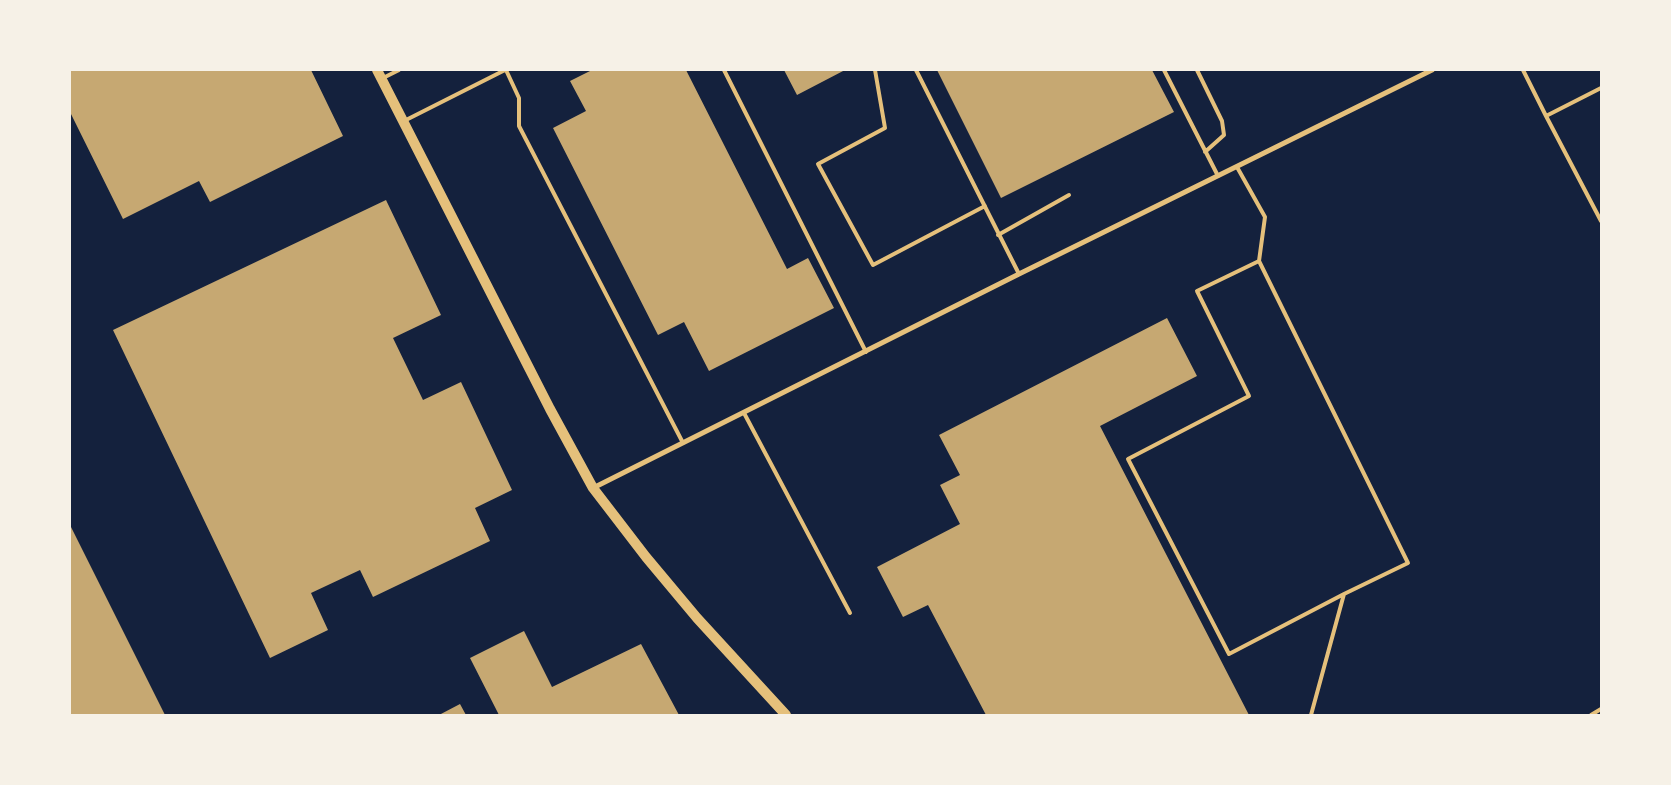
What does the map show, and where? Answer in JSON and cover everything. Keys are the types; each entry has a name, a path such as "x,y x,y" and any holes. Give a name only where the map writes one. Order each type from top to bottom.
{"main road":[{"path":"379,74 550,409 593,488 646,558 697,618 786,715"}],"street":[{"path":"593,488 1019,274 1432,70"}],"lane":[{"path":"379,74 399,70"},
{"path":"404,122 505,70 519,98 519,126 683,443"},
{"path":"724,70 866,352"},
{"path":"875,70 885,128 818,164 873,265 985,206"},
{"path":"916,70 1019,274"},
{"path":"1164,70 1218,176"},
{"path":"1197,70 1222,121 1224,136 1205,152"},
{"path":"1523,70 1601,221"},
{"path":"1546,116 1601,88"},
{"path":"1237,167 1265,217 1259,260 1408,563 1229,654 1128,459 1249,396 1197,291 1259,260"},
{"path":"998,235 1069,196"},
{"path":"744,413 850,613"},
{"path":"1311,715 1344,594"},
{"path":"1591,715 1601,709"}],"building":[{"path":"70,70 311,70 343,136 210,202 199,181 123,219 70,112"},
{"path":"592,70 686,70 787,269 808,258 834,308 709,371 684,322 658,335 553,128 586,111 570,81"},
{"path":"784,70 845,70 797,95"},
{"path":"937,70 1152,70 1174,112 1001,198"},
{"path":"386,200 441,315 393,338 423,400 461,382 512,490 475,508 490,541 373,597 360,570 311,593 328,630 270,658 113,330"},
{"path":"1167,318 1197,376 1100,426 1249,715 986,715 928,605 903,617 877,567 960,524 940,485 960,475 939,435"},
{"path":"70,525 165,715 70,715"},
{"path":"524,631 552,687 641,644 679,715 499,715 470,658"},
{"path":"460,704 466,715 439,715"}]}
